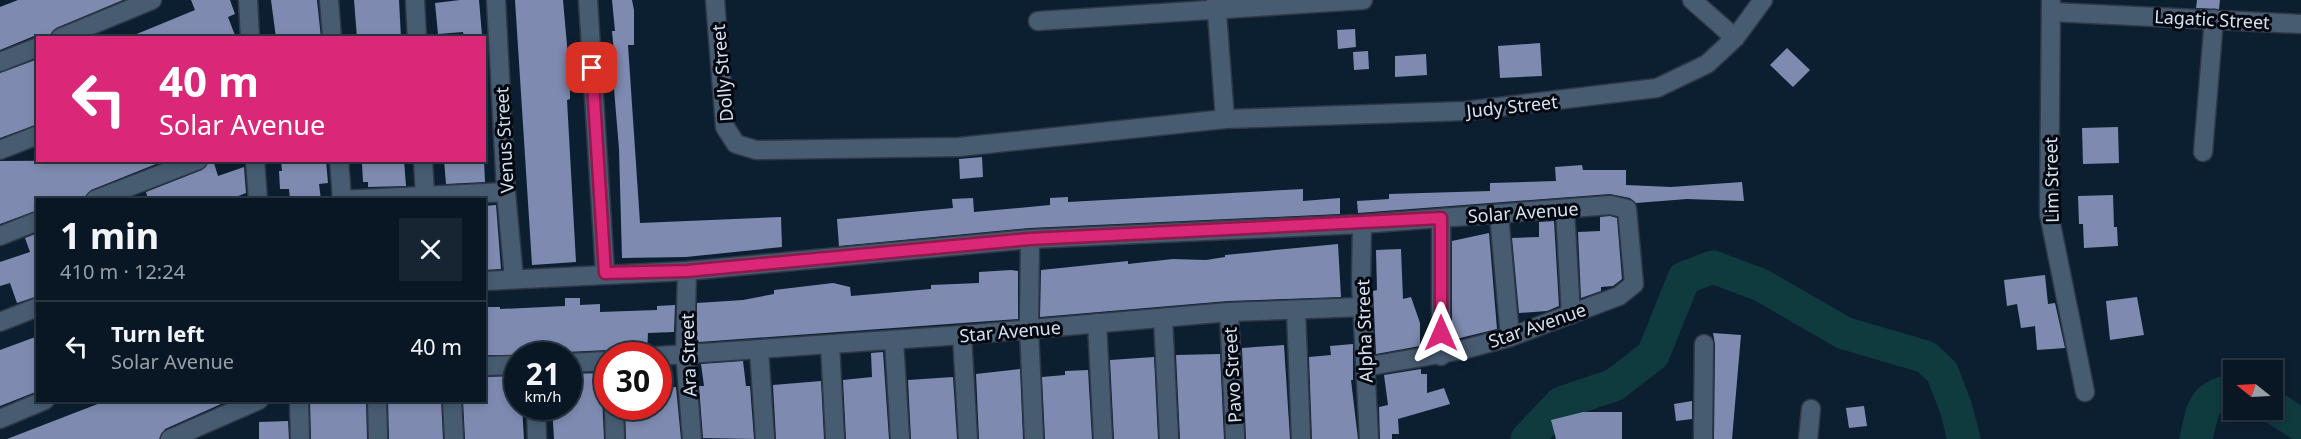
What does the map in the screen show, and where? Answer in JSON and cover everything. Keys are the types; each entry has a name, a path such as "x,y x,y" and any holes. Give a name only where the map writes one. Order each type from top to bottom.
{"street":[{"path":"65,36 152,0"},
{"path":"248,0 250,36"},
{"path":"329,0 332,36"},
{"path":"414,0 417,36"},
{"name":"Venus Street","path":"496,0 506,192 514,279"},
{"path":"588,0 605,273"},
{"name":"Dolly Street","path":"715,0 725,127 736,144"},
{"path":"1038,21 1217,4 1363,0"},
{"path":"1692,0 1735,38"},
{"name":"Judy Street","path":"736,144 756,150 958,147 1225,119 1465,111 1658,88 1707,64 1735,38 1763,0"},
{"path":"1217,4 1225,119"},
{"name":"Lagatic Street","path":"2051,6 2301,24"},
{"name":"Lim Street","path":"2051,6 2049,214 2085,392"},
{"path":"2204,152 2214,19"},
{"path":"0,62 36,47"},
{"path":"0,150 36,136"},
{"path":"100,198 193,162"},
{"path":"255,162 258,198"},
{"path":"339,162 341,198"},
{"path":"423,162 425,195"},
{"path":"362,198 506,192"},
{"name":"Solar Avenue","path":"486,281 605,273 687,271 1030,239 1362,224 1611,206 1627,209 1634,284"},
{"path":"1565,210 1570,315"},
{"path":"1499,215 1510,337"},
{"path":"1441,218 1441,356"},
{"path":"0,236 36,223"},
{"name":"Alpha Street","path":"1362,224 1362,308 1369,439"},
{"path":"1030,239 1029,329 1034,439"},
{"name":"Ara Street","path":"687,271 685,353 692,439"},
{"name":"Star Avenue","path":"1365,367 1441,356 1510,337 1619,296 1634,284"},
{"path":"0,322 36,308"},
{"name":"Star Avenue","path":"672,354 962,336 1229,312 1362,308"},
{"path":"1296,311 1301,439"},
{"name":"Pavo Street","path":"1229,312 1235,439"},
{"path":"1163,318 1169,439"},
{"path":"1097,323 1103,439"},
{"path":"962,336 968,439"},
{"path":"894,340 900,439"},
{"path":"830,345 835,439"},
{"path":"1702,439 1704,345"},
{"path":"759,350 765,439"},
{"path":"486,366 504,366"},
{"path":"0,419 40,402"},
{"path":"170,439 254,402"},
{"path":"299,402 300,439"},
{"path":"377,402 378,439"},
{"path":"452,402 454,439"},
{"path":"1808,439 1811,409"},
{"path":"536,420 537,439"},
{"path":"614,420 615,439"}],"building":[{"path":"18,0 123,0 56,28 50,36 34,36 0,50 0,7"},
{"path":"191,0 230,0 235,14 228,17 235,36 132,36 195,10"},
{"path":"271,0 317,0 321,36 276,36"},
{"path":"354,0 399,0 401,36 357,36"},
{"path":"479,0 482,35 464,36 463,32 438,34 435,3"},
{"path":"515,0 563,0 570,79 570,99 567,100 576,262 532,265"},
{"path":"612,0 632,0 634,10 634,45 628,45 640,223 781,217 782,247 686,257 622,258 619,149 611,53 614,52 612,31 615,31"},
{"path":"2197,0 2220,0 2219,9 2196,8"},
{"path":"1355,29 1356,47 1338,49 1337,30"},
{"path":"1540,43 1542,76 1500,78 1498,46"},
{"path":"1787,48 1810,70 1793,87 1770,65"},
{"path":"1368,51 1369,69 1354,70 1353,52"},
{"path":"1426,54 1427,75 1395,77 1395,56"},
{"path":"36,60 36,125 0,138 0,73"},
{"path":"2118,127 2119,163 2083,164 2082,128"},
{"path":"982,157 983,177 960,179 959,159"},
{"path":"0,161 161,162 91,190 85,198 36,198 36,211 0,224"},
{"path":"208,162 214,162 218,176 244,167 246,193 233,198 148,198 146,192 202,170"},
{"path":"281,162 326,162 328,183 319,184 321,198 290,198 289,189 280,189 279,171 282,171"},
{"path":"404,162 406,186 368,187 368,182 363,182 362,164"},
{"path":"444,162 484,162 485,182 446,184"},
{"path":"1582,165 1583,170 1626,170 1626,185 1671,187 1742,182 1744,201 1687,199 1636,203 1630,198 1610,194 1358,213 1357,201 1389,199 1389,194 1490,191 1490,183 1556,181 1555,167"},
{"path":"1303,189 1303,201 1340,198 1340,214 1029,228 839,246 837,219 953,208 952,199 973,198 974,212 1050,205 1050,198 1068,197 1068,202"},
{"path":"2113,195 2114,227 2117,227 2118,246 2084,248 2083,224 2079,224 2078,196"},
{"path":"496,205 501,269 486,270 486,206"},
{"path":"1600,217 1617,218 1622,279 1613,286 1601,287 1601,291 1581,298 1578,232 1600,231"},
{"path":"1554,221 1559,306 1547,311 1519,313 1512,238 1539,237 1539,222"},
{"path":"1489,233 1497,329 1452,340 1452,241"},
{"path":"36,234 36,297 17,303 10,283 0,286 0,262 30,252 25,238"},
{"path":"1338,244 1341,297 1228,301 1040,317 1041,270 1128,261 1128,264 1173,259 1206,260 1225,257 1225,255"},
{"path":"1401,249 1403,299 1411,297 1420,323 1420,346 1376,354 1373,291 1377,290 1376,250"},
{"path":"1018,271 1018,319 699,342 697,339 697,303 743,300 774,294 774,290 833,283 850,287 851,296 931,289 931,285 979,283 979,272"},
{"path":"2045,275 2048,304 2055,303 2065,348 2037,350 2035,326 2021,328 2017,304 2007,306 2004,280"},
{"path":"2137,297 2144,335 2110,340 2106,301"},
{"path":"565,298 580,298 580,305 600,304 600,312 657,310 657,306 675,305 674,332 648,333 648,342 594,342 594,351 582,351 582,342 504,342 504,355 486,355 486,307 500,307 500,309 565,306"},
{"path":"1713,333 1741,335 1732,439 1714,439 1715,344"},
{"path":"36,337 36,392 0,406 0,350"},
{"path":"1353,344 1353,380 1351,380 1358,439 1312,439 1309,357 1331,355 1330,346"},
{"path":"1284,345 1290,439 1246,439 1242,348"},
{"path":"883,352 889,439 846,439 843,380 872,377 871,353"},
{"path":"1220,354 1224,439 1180,439 1176,355"},
{"path":"1154,357 1158,439 1114,439 1110,360"},
{"path":"743,361 746,386 750,386 754,439 703,438 699,386 704,386 701,364"},
{"path":"1020,369 1023,439 979,439 976,374"},
{"path":"1421,369 1421,374 1427,374 1427,393 1444,388 1450,404 1398,419 1399,434 1392,434 1392,439 1380,439 1379,407 1388,405 1384,375"},
{"path":"1088,370 1092,439 1045,439 1042,377 1065,375 1065,371"},
{"path":"594,373 594,420 603,420 604,439 554,439 553,420 582,420 582,374"},
{"path":"504,376 504,420 523,420 524,439 465,439 463,402 486,402 486,377"},
{"path":"953,377 957,439 911,439 908,380"},
{"path":"821,381 824,439 776,439 773,385"},
{"path":"672,387 676,387 681,439 626,439 625,420 672,420"},
{"path":"1692,401 1692,419 1676,421 1674,404"},
{"path":"103,402 226,402 165,429 159,439 7,439"},
{"path":"310,402 366,402 367,439 311,439"},
{"path":"388,402 441,402 443,439 389,439"},
{"path":"1864,406 1867,426 1849,428 1846,408"},
{"path":"1583,412 1622,412 1622,439 1556,439 1551,420"},
{"path":"288,421 289,439 259,439 259,422"}],"waterway":[{"path":"1527,439 1561,403 1614,385 1653,355 1684,278 1713,267 1761,285 1844,333 1926,357 1942,372 1956,408 1964,439"},
{"path":"2196,439 2205,406 2223,393"},
{"path":"2283,413 2301,425"}],"route":[{"path":"592,68 605,273 687,271 1030,239 1362,224 1441,218 1441,333"}]}
